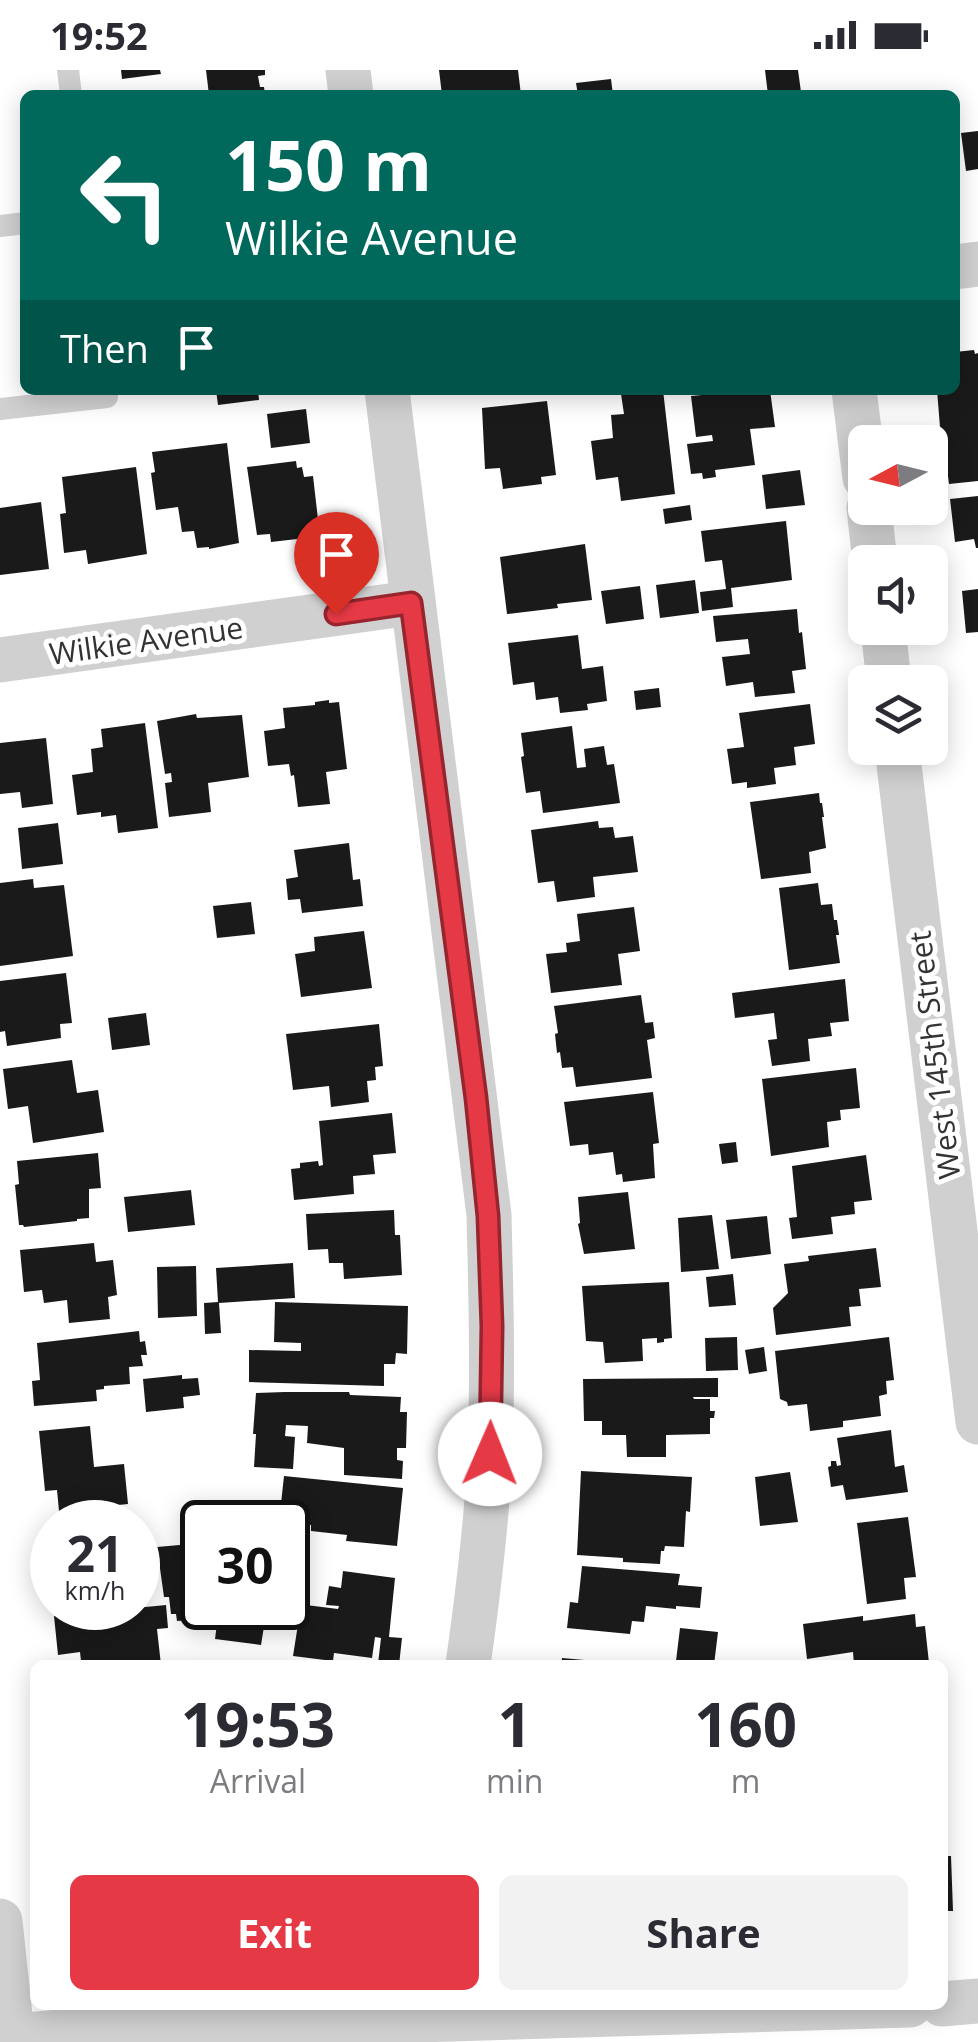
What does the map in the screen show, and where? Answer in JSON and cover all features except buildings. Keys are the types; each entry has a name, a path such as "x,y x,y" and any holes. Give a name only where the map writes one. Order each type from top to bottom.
{"street":[{"path":"388,395 488,1216 492,1326 490,1454 481,1572 469,1660"},
{"path":"855,395 858,425"},
{"name":"Wilkie Avenue","path":"0,660 411,603"},
{"name":"West 145th Street","path":"899,765 978,1422"},
{"path":"0,1921 6,2036 156,2024 419,2022 766,2010"},
{"path":"948,2004 978,2001"}],"lane":[{"path":"0,409 107,395"}],"route":[{"path":"336,614 411,603 488,1216 492,1326 490,1454"}]}
